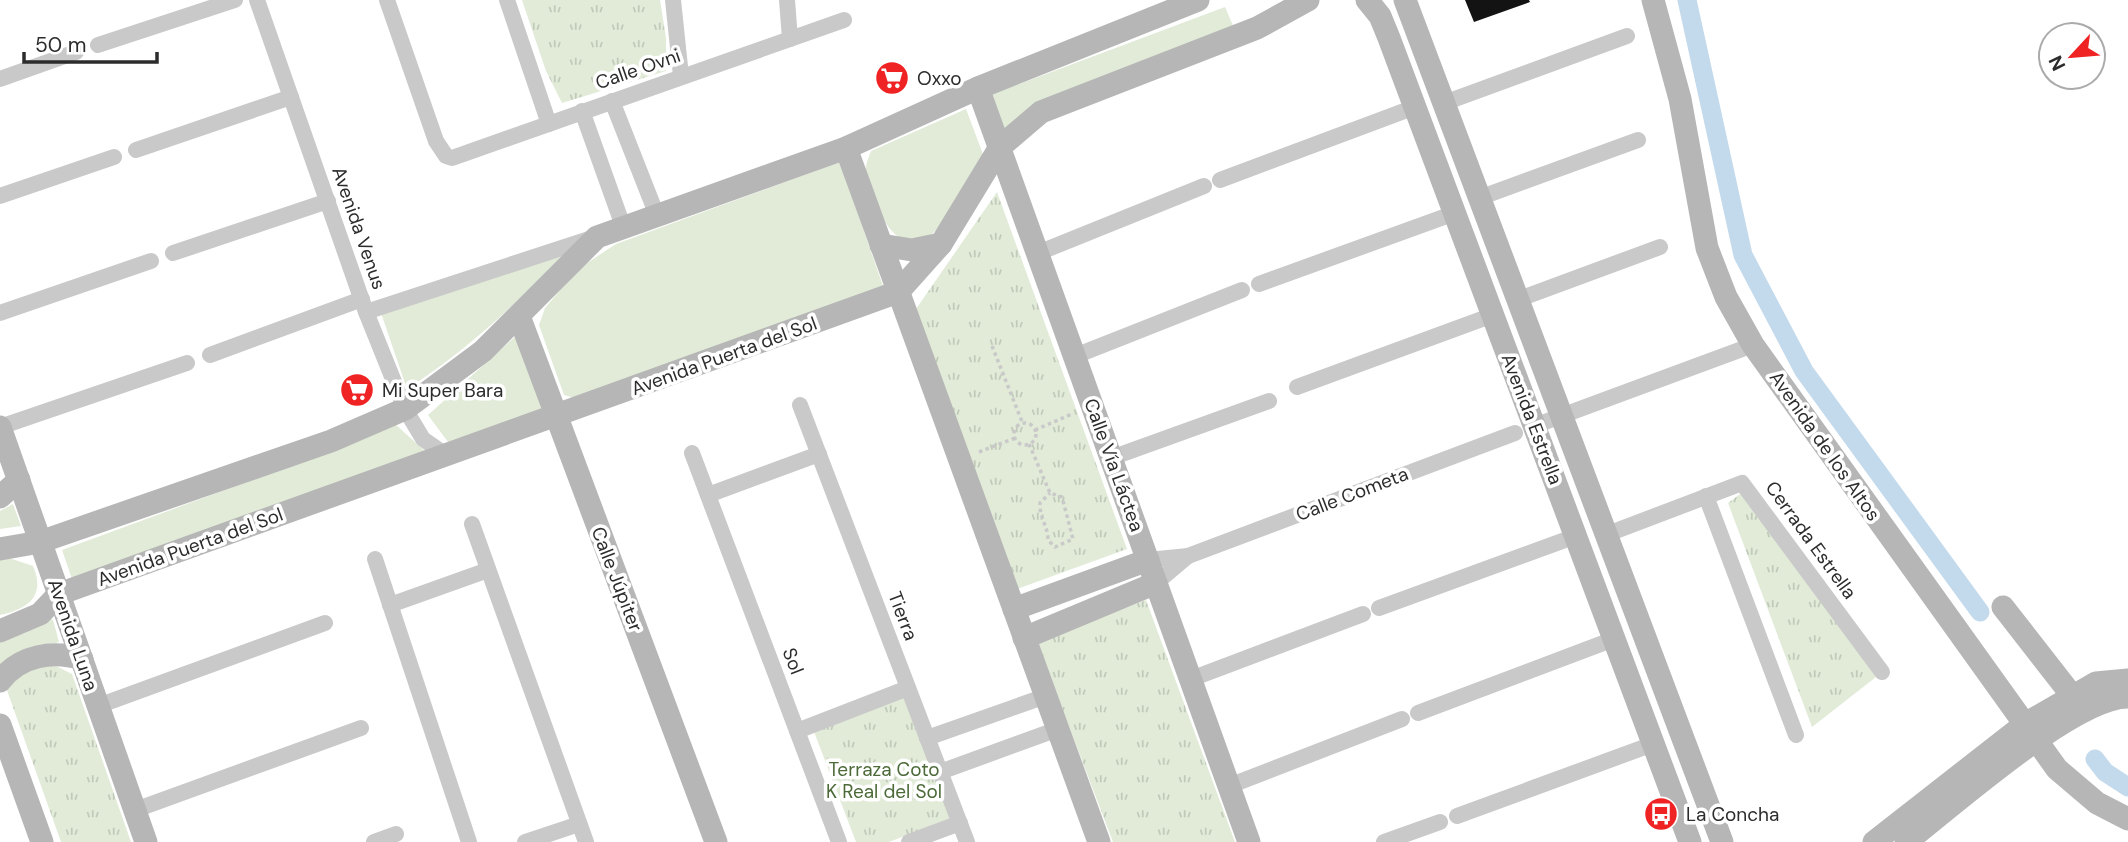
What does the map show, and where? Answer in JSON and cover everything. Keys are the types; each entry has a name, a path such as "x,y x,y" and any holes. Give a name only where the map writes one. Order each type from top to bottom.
{"street":[{"path":"98,44 235,0"},
{"name":"Avenida Venus","path":"257,0 364,305 405,409 423,439 446,455"},
{"name":"Calle Ovni","path":"387,0 436,141 446,156 459,157 612,100 844,20"},
{"path":"507,0 549,124"},
{"path":"673,0 681,76"},
{"path":"787,0 790,38"},
{"path":"210,355 364,305 597,237 656,213 846,148 978,88 1198,0"},
{"name":"Avenida Puerta del Sol","path":"59,594 555,418 898,292 941,244 1000,148 1041,112 1257,28 1308,0"},
{"name":"Avenida Estrella","path":"1367,0 1380,16 1415,107 1493,316 1525,430 1576,537 1690,842"},
{"name":"Avenida Estrella","path":"1405,0 1722,842"},
{"name":"Avenida de los Altos","path":"1653,0 1680,99 1707,248 1726,297 1753,345 2057,769 2081,791 2128,819"},
{"path":"1444,103 1627,36"},
{"path":"0,79 76,52"},
{"name":"Calle Vía Láctea","path":"978,88 1249,842"},
{"path":"136,150 291,97"},
{"path":"612,100 656,213"},
{"path":"1220,180 1415,107"},
{"path":"582,111 623,226"},
{"path":"1479,198 1638,140"},
{"path":"846,148 1099,842"},
{"path":"0,196 114,157"},
{"path":"1038,253 1204,187"},
{"path":"173,253 328,201"},
{"path":"1259,284 1455,213"},
{"path":"0,548 40,542 331,441 405,409 483,351 597,237"},
{"path":"881,245 912,250 941,244"},
{"path":"1519,299 1660,247"},
{"path":"0,313 151,261"},
{"path":"1075,356 1242,290"},
{"name":"Calle Júpiter","path":"519,316 716,842"},
{"path":"1297,387 1493,316"},
{"name":"Calle Cometa","path":"1014,608 1148,560 1188,556 1753,345"},
{"path":"0,427 187,363"},
{"path":"1111,458 1269,401"},
{"name":"Tierra","path":"800,405 967,842"},
{"name":"Avenida Luna","path":"0,427 146,842"},
{"name":"Sol","path":"692,453 839,842"},
{"path":"708,495 819,454"},
{"path":"0,497 19,480"},
{"name":"Cerrada Estrella","path":"1605,535 1742,483 1882,672"},
{"path":"1706,496 1796,735"},
{"path":"472,524 586,842"},
{"path":"1379,608 1576,537"},
{"name":"Calle Cometa","path":"1024,638 1156,583 1188,556"},
{"path":"375,559 468,842"},
{"path":"390,605 488,570"},
{"path":"0,631 40,614 59,594"},
{"path":"2003,607 2077,702"},
{"path":"1191,679 1363,614"},
{"path":"98,706 325,622"},
{"path":"1418,713 1614,639"},
{"path":"0,681 13,667 36,657 65,654 82,659"},
{"path":"1874,842 1923,817 2031,732 2077,702 2096,683 2128,680"},
{"path":"797,731 908,688"},
{"path":"927,738 1046,696"},
{"path":"2077,702 2128,697"},
{"path":"1229,786 1402,719"},
{"path":"135,810 361,728"},
{"path":"940,772 1058,729"},
{"path":"2,734 41,842"},
{"path":"1457,816 1653,744"},
{"path":"1906,842 1923,817"},
{"path":"1384,842 1440,822"},
{"path":"909,842 960,823"},
{"path":"525,842 579,824"},
{"path":"374,842 396,834"}],"path":[{"path":"992,346 1023,424"},
{"path":"1035,430 1072,414"},
{"path":"1015,438 1016,429 1023,424 1030,425 1035,430 1035,437 1029,444"},
{"path":"1015,438 1020,443 1029,444"},
{"path":"979,452 1015,438"},
{"path":"1029,444 1050,493 1062,497 1073,539 1055,547 1048,540 1048,527 1040,514 1040,503 1050,493"}],"green space":[{"path":"522,0 660,0 666,38 666,71 562,103 546,71"},
{"path":"1225,7 1234,28 1005,136 990,95"},
{"path":"966,109 984,157 953,208 933,233 919,241 907,241 896,235 887,225 873,197 866,169 871,151"},
{"path":"840,162 883,286 574,398 564,395 539,325 545,308 578,269 616,244"},
{"path":"997,192 1127,549 1017,589 916,309"},
{"path":"567,252 491,325 407,389 381,313"},
{"path":"517,335 542,410 448,442 428,415"},
{"path":"395,424 428,454 72,579 62,550 331,451"},
{"path":"1740,494 1745,495 1876,677 1812,727 1728,503"},
{"path":"13,504 21,526 0,529 0,511"},
{"path":"6,557 33,566 37,585 36,593 26,605 0,615 0,558"},
{"path":"1146,600 1235,842 1113,842 1037,642"},
{"path":"47,617 53,620 59,642 19,652 0,665 0,639 25,633"},
{"path":"52,664 72,674 131,842 61,842 4,682 25,671"},
{"name":"Terraza Coto K Real del Sol","path":"903,694 951,818 889,842 856,842 813,729"}],"building":[{"path":"1465,0 1529,0 1530,2 1474,22"}],"waterway":[{"path":"1687,0 1743,255 1804,371 1980,612"},
{"path":"2095,759 2105,772 2128,787"}],"place":[{"name":"Oxxo","path":"892,78"},
{"name":"Mi Super Bara","path":"357,390"},
{"name":"La Concha","path":"1661,814"}]}
